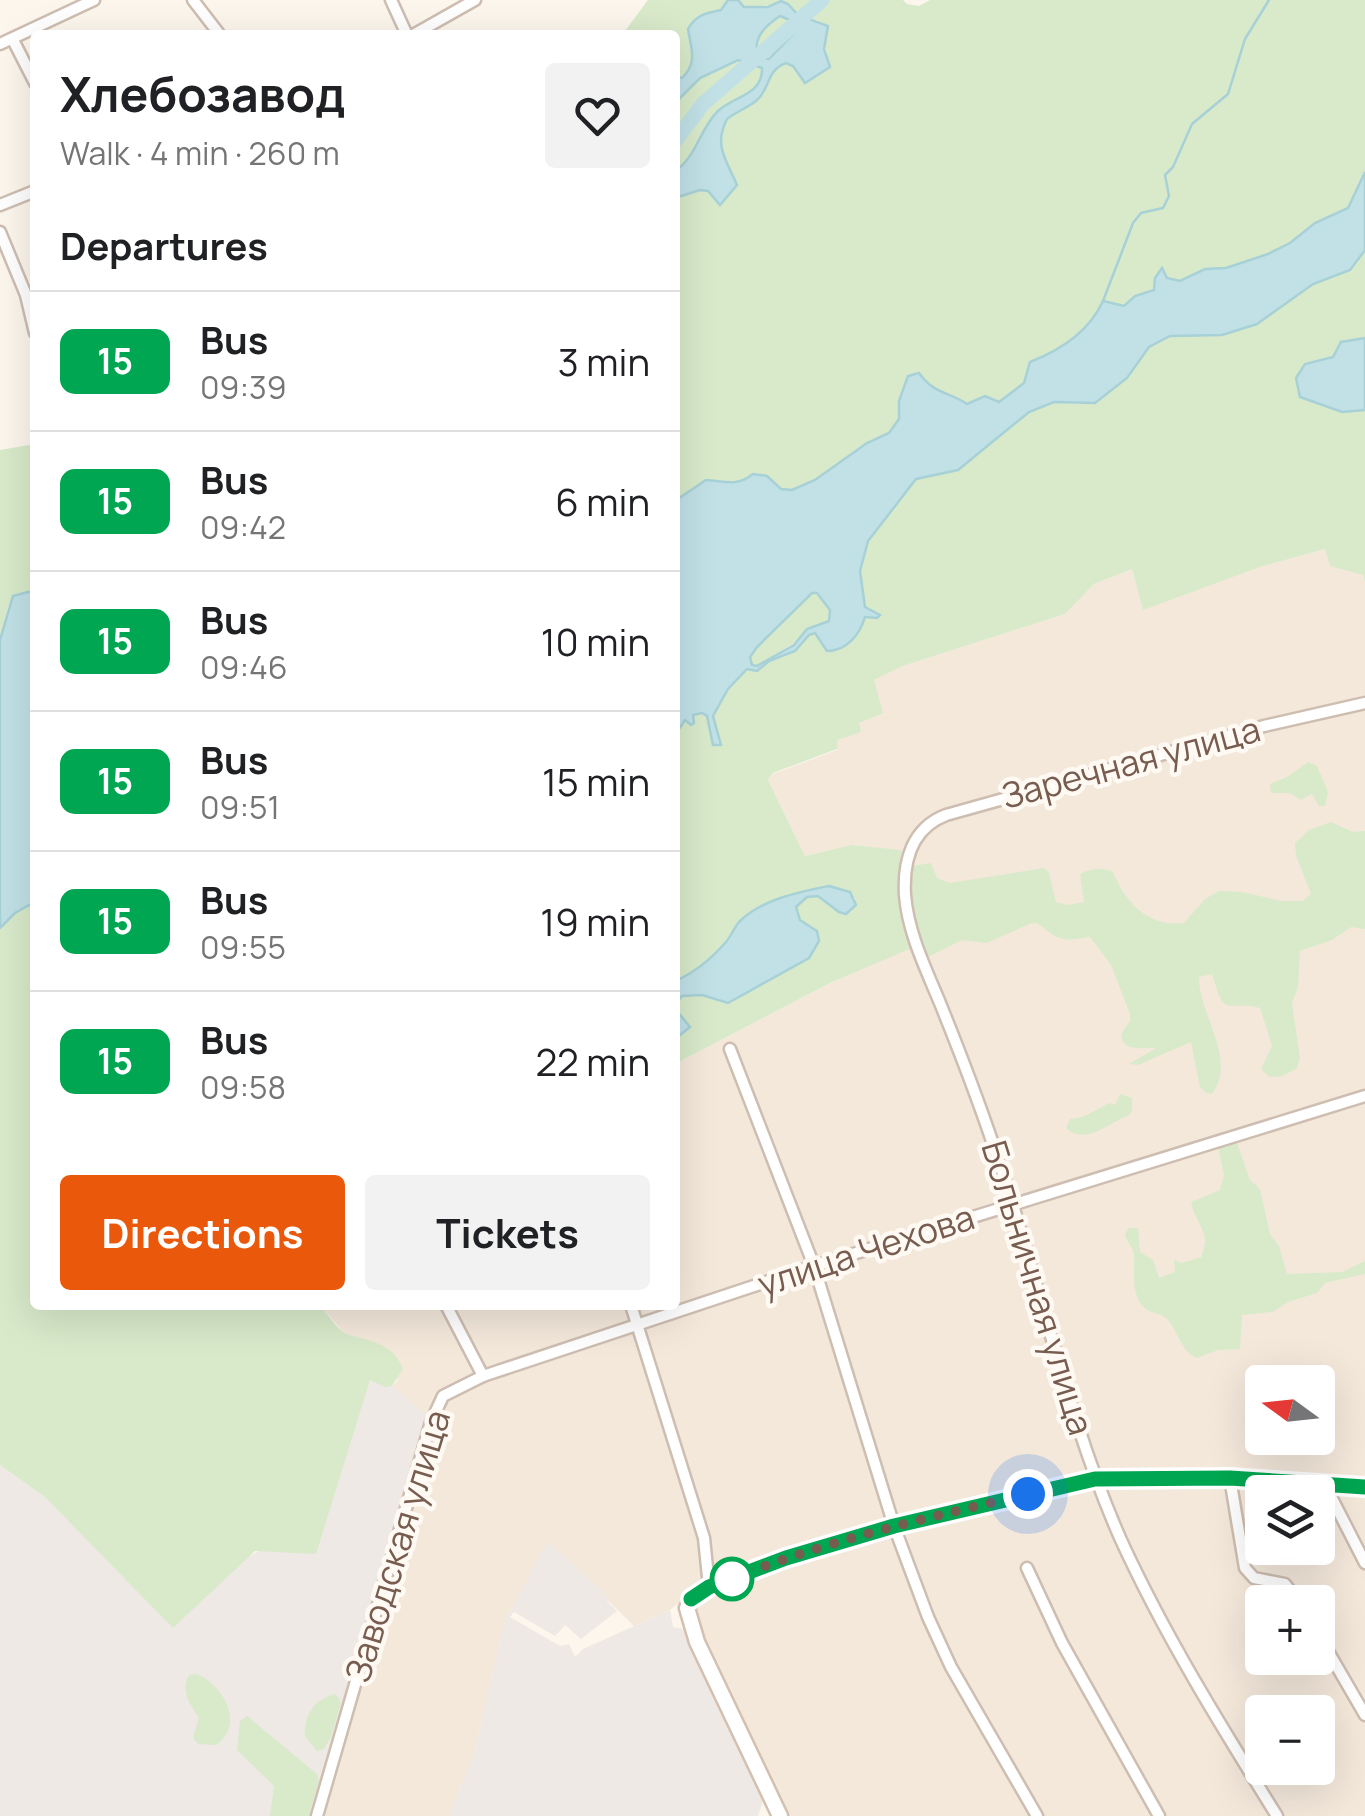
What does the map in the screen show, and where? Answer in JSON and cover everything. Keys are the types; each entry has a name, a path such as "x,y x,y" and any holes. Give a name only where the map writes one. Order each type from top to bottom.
{"street":[{"path":"33,30 94,0"},
{"path":"193,0 216,30"},
{"path":"391,0 407,30"},
{"path":"420,30 476,0"},
{"path":"431,24 436,30"},
{"path":"0,44 30,32"},
{"path":"13,40 30,73"},
{"path":"0,206 30,193"},
{"path":"0,232 30,291"},
{"name":"Заречная улица","path":"910,848 922,830 946,814 1264,726 1365,703"},
{"name":"Больничная улица","path":"910,848 905,888 910,924 1014,1203 1095,1479 1189,1674 1277,1816"},
{"path":"730,1049 814,1266 894,1526 928,1618 951,1667 1037,1816"},
{"name":"улица Чехова","path":"483,1376 814,1266 1365,1096"},
{"name":"Заводская улица","path":"317,1816 436,1405 452,1390 483,1376 449,1310"},
{"path":"633,1310 704,1538 709,1587"},
{"path":"1230,1478 1247,1572 1258,1580 1286,1585"},
{"path":"780,1816 697,1642 687,1608 691,1599 709,1587 786,1558 894,1526 1095,1479 1245,1479"},
{"path":"1335,1484 1365,1487"},
{"path":"1335,1504 1365,1563"},
{"path":"1028,1568 1062,1644 1159,1816"},
{"path":"1335,1663 1365,1715"}],"shaded area":[{"path":"1325,549 1363,575 1365,1483 1335,1482 1335,1475 1245,1475 1245,1479 1089,1473 887,1523 703,1584 670,1610 634,1626 548,1542 505,1621 474,1755 449,1816 313,1816 427,1417 392,1386 398,1380 343,1332 324,1310 680,1310 680,1061 830,983 913,946 901,851 851,845 805,856 768,780 773,774 837,750 836,741 858,723 874,680 903,666 1065,614 1094,584 1132,569 1143,609 1260,567"},
{"path":"373,1369 427,1416 313,1816 0,1816 0,1465 45,1497 246,1558 263,1549"},
{"path":"1101,1482 1245,1482 1245,1565 1335,1565 1335,1489 1365,1491 1365,1816 1283,1816 1264,1785 1335,1785 1335,1695 1245,1695 1245,1755 1192,1669 1135,1559"},
{"path":"1091,1486 1188,1683 1245,1774 1245,1785 1252,1785 1271,1816 786,1816 703,1643 695,1613 702,1596 785,1563 891,1532"},
{"path":"548,1541 609,1598 607,1601 617,1611 581,1639 565,1625 555,1636 514,1612 510,1617 560,1646 569,1644 575,1657 583,1649 670,1610 673,1627 684,1629 763,1801 758,1816 449,1816 474,1755 505,1621"}],"green space":[{"path":"648,0 728,0 721,10 702,15 688,29 692,61 682,78 680,30 626,30"},
{"path":"738,0 903,0 919,6 930,0 1365,0 1365,172 1348,208 1315,223 1268,254 1226,268 1205,269 1180,281 1167,278 1162,269 1155,290 1135,296 1125,306 1103,302 1073,338 1030,362 1024,383 999,402 985,396 967,404 936,389 919,373 901,391 899,419 889,433 867,443 815,480 792,490 781,489 767,477 732,484 706,480 680,498 680,196 709,191 732,173 721,146 723,128 734,113 760,97 778,65 830,67 819,21 798,15 788,4 744,7"},
{"path":"781,16 792,21 794,33 769,59 759,58 757,44 761,33"},
{"path":"739,60 762,68 758,84 718,111 680,167 680,98 700,78"},
{"path":"1365,250 1365,338 1341,342 1333,357 1306,364 1300,397 1342,412 1365,410 1365,583 1363,575 1330,566 1325,549 1260,567 1143,610 1132,569 1094,584 1065,614 903,666 874,680 883,713 859,723 861,732 837,740 837,749 773,773 768,780 805,856 851,845 901,850 914,947 830,983 680,1061 680,1035 690,1027 680,1015 682,996 702,995 728,1003 809,958 818,941 817,931 801,919 796,907 807,897 818,896 833,908 852,911 855,898 829,886 740,921 725,943 695,972 680,979 680,727 685,719 692,719 696,713 707,716 715,740 713,716 728,689 747,668 786,656 809,634 877,618 879,615 865,607 860,571 868,541 916,479 958,470 1029,412 1054,402 1080,404 1127,378 1149,347 1170,336 1222,335 1290,301 1313,284 1350,270"},
{"path":"30,445 30,592 8,607 0,640 0,450"},
{"path":"812,593 817,593 830,610 829,621 757,666 752,665 750,657 757,647"},
{"path":"1308,762 1317,766 1328,792 1325,806 1319,806 1312,794 1301,800 1289,793 1271,793 1270,784"},
{"path":"1331,822 1353,832 1365,831 1365,929 1351,927 1332,940 1300,951 1298,987 1292,1003 1300,1059 1296,1069 1282,1076 1269,1077 1261,1069 1272,1046 1260,1008 1227,1005 1220,998 1212,974 1199,977 1221,1066 1212,1094 1200,1087 1191,1042 1138,1065 1129,1064 1156,1048 1125,1044 1121,1034 1130,1014 1111,965 1090,937 1056,937 1037,923 987,943 962,940 928,957 916,924 912,866 931,863 937,878 950,883 1044,868 1049,873 1056,902 1067,905 1084,902 1080,874 1109,870 1140,911 1171,923 1184,923 1205,899 1219,891 1303,901 1311,894 1295,843 1309,830"},
{"path":"30,905 30,1310 324,1310 349,1335 388,1349 403,1369 392,1386 370,1380 316,1554 255,1551 173,1628 45,1497 0,1465 0,928"},
{"path":"1120,1094 1132,1098 1128,1116 1089,1134 1073,1133 1066,1128 1070,1119 1083,1117 1109,1103 1115,1105"},
{"path":"1233,1141 1250,1180 1260,1189 1270,1234 1279,1246 1287,1274 1342,1272 1365,1261 1365,1274 1325,1283 1317,1293 1288,1302 1273,1312 1242,1315 1240,1349 1218,1350 1197,1358 1183,1346 1168,1320 1141,1304 1134,1284 1134,1252 1125,1234 1129,1228 1138,1228 1140,1252 1153,1260 1159,1278 1175,1272 1174,1260 1181,1263 1202,1257 1204,1236 1191,1202 1220,1190 1224,1175 1218,1146"},
{"path":"196,1674 215,1686 230,1716 225,1737 216,1745 198,1744 193,1738 199,1717 189,1702 186,1686 189,1675"},
{"path":"336,1694 341,1703 331,1737 324,1749 317,1751 305,1736 306,1722 316,1704"},
{"path":"247,1716 317,1774 319,1781 309,1816 270,1816 274,1786 237,1750 240,1721"}],"water":[{"path":"728,0 738,0 744,7 768,7 781,1 798,15 828,26 824,49 830,67 805,83 793,66 780,66 753,103 727,119 721,145 737,185 720,205 708,191 680,196 680,167 718,111 758,84 762,68 738,60 700,78 680,98 680,78 690,67 692,55 688,29 702,15 721,10","holes":["780,16 792,21 794,33 769,59 759,58 758,39"]},
{"path":"1365,172 1365,250 1350,270 1313,284 1257,324 1222,335 1170,336 1149,347 1127,378 1095,403 1054,402 1029,412 958,470 916,479 868,541 860,571 865,607 880,615 865,617 856,635 841,648 827,651 815,633 795,651 769,661 757,671 747,669 728,689 713,716 721,745 713,745 707,716 702,713 693,715 691,725 685,720 680,728 680,498 706,480 736,482 753,474 767,476 781,489 792,490 815,480 867,443 889,433 899,419 899,401 908,376 919,373 936,389 967,404 985,396 999,402 1024,383 1030,362 1073,339 1103,301 1124,306 1135,296 1154,290 1155,278 1162,268 1167,278 1180,281 1205,269 1226,268 1268,254 1315,223 1348,208","holes":["812,593 817,593 830,610 829,621 807,629 794,645 757,666 752,665 750,657 757,647"]},
{"path":"1365,338 1365,410 1342,412 1300,397 1296,378 1305,364 1333,357 1341,342"},
{"path":"30,592 30,905 0,928 0,640 13,596"},
{"path":"829,886 850,892 856,905 846,914 818,896 807,897 796,907 800,920 817,931 819,941 809,958 728,1003 702,995 680,998 680,978 709,959 748,914"},
{"path":"680,1015 690,1027 680,1035"}],"waterway":[{"path":"680,134 703,104 822,0"},
{"path":"1103,301 1133,223 1141,213 1163,208 1169,196 1165,175 1173,167 1192,124 1228,94 1245,39 1269,0"}],"bus line":[{"name":"15","path":"691,1599 709,1587 786,1558 894,1526 1095,1479 1230,1478 1365,1487"}],"route":[{"path":"732,1579 786,1558 894,1526 1028,1494"}]}
